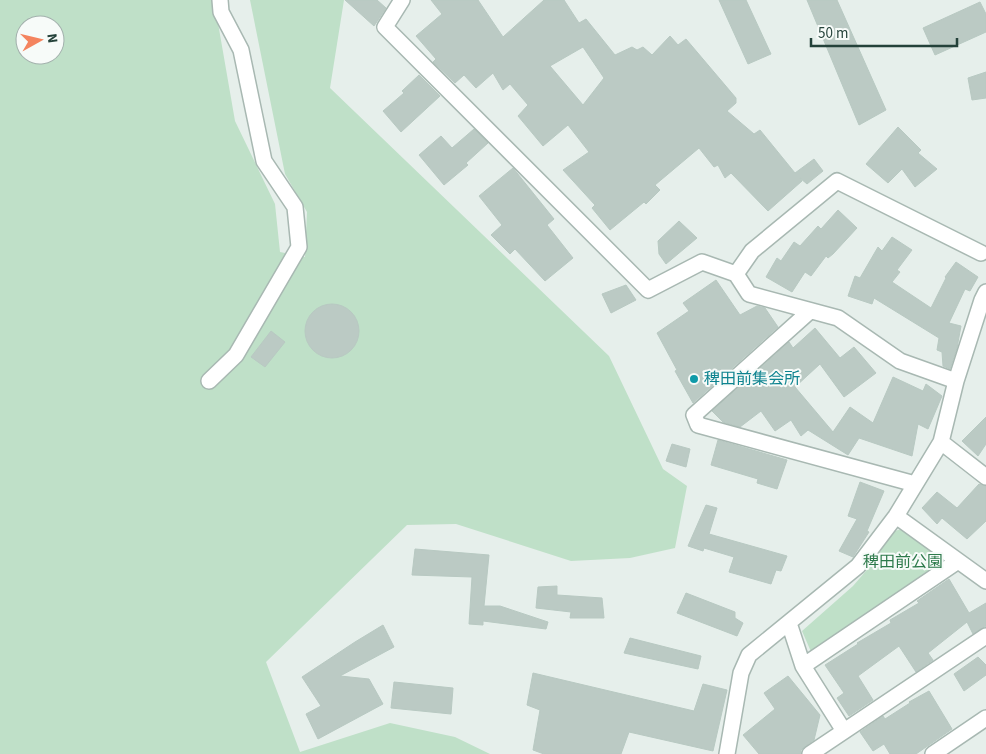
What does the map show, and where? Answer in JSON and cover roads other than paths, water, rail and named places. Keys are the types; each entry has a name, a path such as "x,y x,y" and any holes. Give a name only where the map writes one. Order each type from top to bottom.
{"street":[{"path":"209,381 236,355 299,247 295,207 264,160 241,50 222,12 220,0"},
{"path":"402,0 385,27 648,290 702,262 736,274 750,294 838,318 900,361 956,380"},
{"path":"736,274 752,251 837,181 984,253"},
{"path":"727,754 741,673 749,655 858,566 896,516 941,442 956,380 986,295"},
{"path":"810,311 694,415 698,425 916,484"},
{"path":"941,442 986,477"},
{"path":"896,516 986,581"},
{"path":"803,666 958,561"},
{"path":"789,623 803,666 844,731"},
{"path":"810,754 986,636"},
{"path":"933,754 986,718"}],"place":[{"name":"稗田前集会所","path":"694,379"}],"park label":[{"name":"稗田前公園","path":"903,562"}]}
